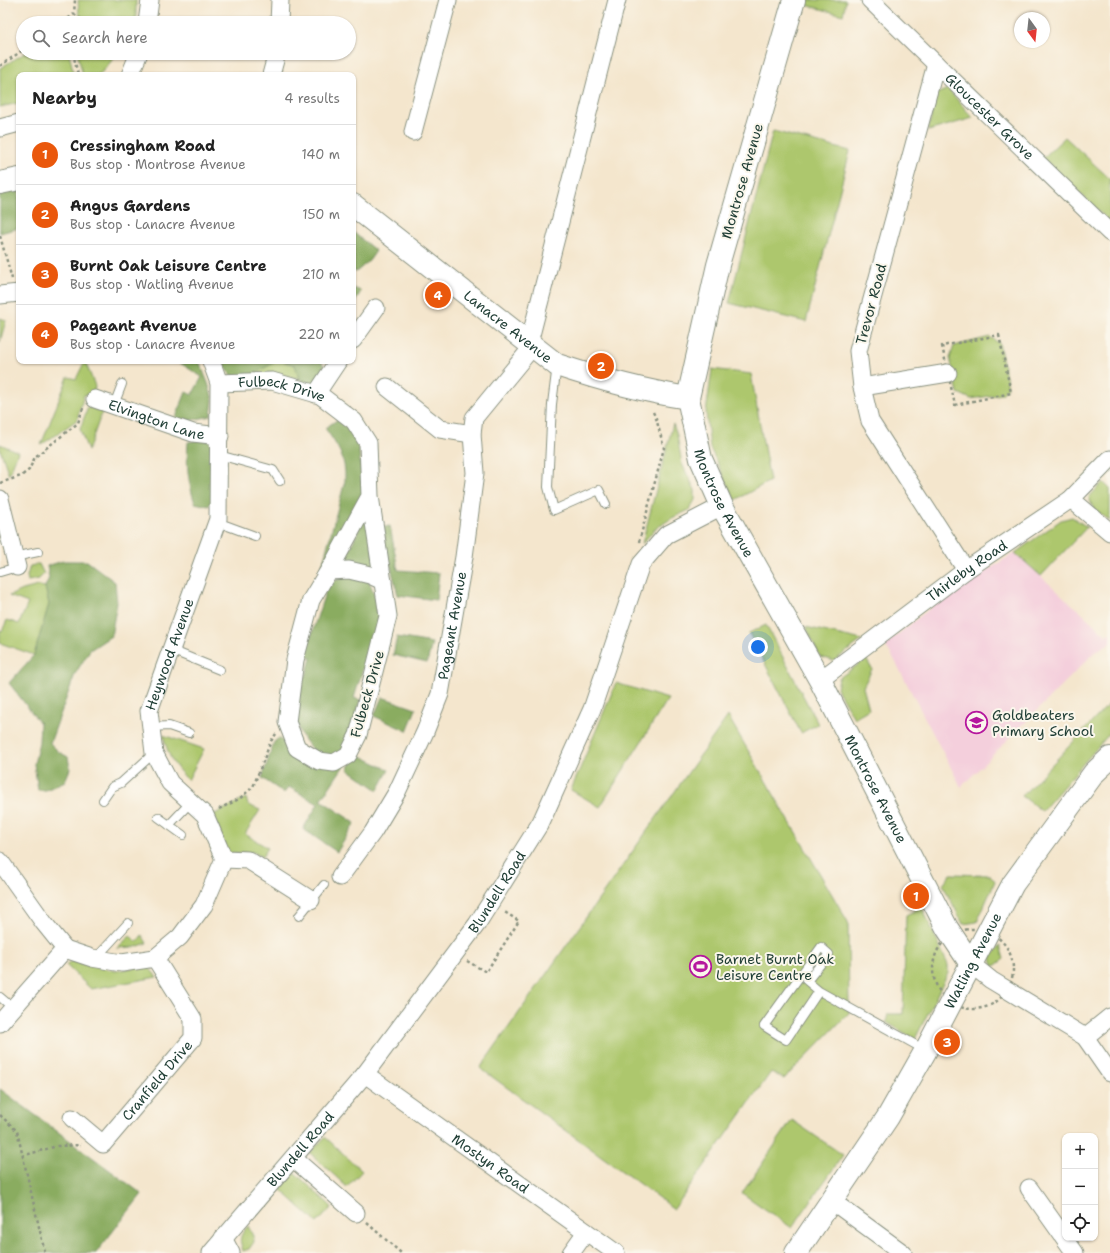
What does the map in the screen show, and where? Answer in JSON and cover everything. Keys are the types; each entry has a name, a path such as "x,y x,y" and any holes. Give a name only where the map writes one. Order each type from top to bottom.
{"street":[{"path":"148,16 150,0"},
{"path":"279,16 280,0"},
{"path":"413,132 448,0"},
{"path":"531,345 617,0"},
{"name":"Montrose Avenue","path":"794,0 718,265 688,398 701,459 722,506 820,680 947,928 971,964"},
{"name":"Gloucester Grove","path":"870,0 1110,233"},
{"path":"131,72 136,60"},
{"path":"272,72 275,60"},
{"name":"Trevor Road","path":"936,64 858,351 862,387 870,421 966,570"},
{"path":"0,128 16,125"},
{"path":"0,183 16,180"},
{"name":"Lanacre Avenue","path":"356,207 556,365 588,375 664,394 688,398"},
{"path":"356,336 376,308"},
{"name":"Pageant Avenue","path":"340,877 373,832 397,792 425,732 440,694 464,557 475,473 472,434 474,418 531,345"},
{"name":"Heywood Avenue","path":"212,364 219,383 220,436 218,519 149,711 154,753 170,783 205,815 224,859"},
{"path":"316,394 336,364"},
{"path":"862,387 948,373"},
{"name":"Fulbeck Drive","path":"219,383 272,381 320,395 354,421 368,443 370,496 384,581 388,616 358,735 348,755 334,763 319,761 297,748 287,722 295,660 311,600 370,496"},
{"path":"387,387 440,429 472,434"},
{"name":"Elvington Lane","path":"95,399 193,433 220,436"},
{"name":"Thirleby Road","path":"820,680 966,570 1071,499 1110,459"},
{"path":"0,499 16,562"},
{"path":"1071,499 1110,532"},
{"name":"Blundell Road","path":"211,1253 365,1074 490,903 541,822 592,709 641,564 666,535 722,506"},
{"path":"328,571 349,570 370,575 384,581"},
{"name":"Watling Avenue","path":"796,1253 888,1117 926,1050 1013,884 1094,773 1110,758"},
{"path":"0,861 44,923 65,949 96,958 122,963 155,958 180,937 204,905 224,859 248,860 311,900"},
{"path":"0,1023 65,949"},
{"name":"Cranfield Drive","path":"104,1144 194,1038 193,1019 155,958"},
{"path":"971,964 991,980 1085,1037 1110,1073"},
{"path":"1085,1037 1110,1017"},
{"name":"Mostyn Road","path":"365,1074 616,1253"},
{"path":"72,1118 104,1144"},
{"path":"293,1158 356,1213"},
{"path":"1029,1188 1075,1253"},
{"path":"832,1201 904,1253"},
{"path":"571,1253 586,1232"},
{"path":"223,1238 231,1253"}],"lane":[{"path":"556,365 552,404 548,487 554,510 599,490 606,504"},
{"path":"114,406 122,384"},
{"path":"219,455 272,470 280,481"},
{"path":"217,522 255,536"},
{"path":"0,572 16,562 38,552"},
{"path":"171,650 220,670"},
{"path":"151,727 169,726 189,733"},
{"path":"103,800 112,787 121,782 154,753"},
{"path":"170,825 190,802"},
{"path":"158,816 183,835"},
{"path":"299,916 324,885"},
{"path":"96,958 128,923"},
{"path":"819,991 786,1040 764,1026 821,947 829,954 807,981 819,991 926,1050"},
{"path":"0,997 13,1008"}],"path":[{"path":"72,16 74,14 75,0"},
{"path":"0,66 16,55"},
{"path":"75,60 77,72"},
{"path":"0,236 11,294"},
{"path":"999,335 1011,393 954,405 948,373 942,346 999,335"},
{"path":"643,562 638,545 664,448 656,418 652,410 660,412 664,394"},
{"path":"0,483 21,476 29,470 34,457 78,423 87,398 95,399"},
{"path":"205,815 239,799 253,787 271,741 287,722"},
{"path":"454,954 486,972 519,921 490,903"},
{"path":"0,1114 16,1131 45,1253"},
{"path":"22,1156 57,1146 104,1144"},
{"path":"356,1213 401,1253"}],"shaded area":[{"name":"Goldbeaters Primary School","path":"1015,553 1106,635 1110,633 1110,643 1096,651 961,787 894,659 885,645 944,597"}],"green space":[{"path":"78,0 136,0 136,16 82,16 79,14"},
{"path":"807,0 846,0 843,15 806,5"},
{"path":"16,58 16,60 71,60 73,72 16,72 16,104 0,107 0,68"},
{"path":"79,60 112,60 102,72 82,72"},
{"path":"948,89 973,118 928,131 936,94"},
{"path":"773,131 850,151 806,322 729,303"},
{"path":"1065,137 1110,179 1110,222 1043,158"},
{"path":"16,191 16,229 0,233 0,194"},
{"path":"356,234 376,251 369,261 356,272"},
{"path":"356,289 361,291 356,300"},
{"path":"0,318 6,320 0,342"},
{"path":"990,337 999,343 1008,387 1002,394 971,399 958,393 950,358 954,346"},
{"path":"84,364 86,364 95,386 93,395 84,395 77,420 41,445 68,377 76,379"},
{"path":"182,364 200,364 213,400 211,416 182,422 175,420 186,392 192,395 202,377"},
{"path":"224,364 272,364 248,377 232,377"},
{"path":"272,364 292,364 295,365 300,379 277,374 248,377"},
{"path":"292,364 323,364 324,366 319,382 308,388 300,379 295,365"},
{"path":"712,369 751,374 770,481 735,500 710,448 706,413"},
{"path":"88,407 102,412 88,451 80,429"},
{"path":"337,420 354,433 359,451 363,494 321,570 345,481 343,459 334,441 325,428"},
{"path":"673,424 677,435 682,464 695,490 695,500 689,510 672,518 655,529 642,544"},
{"path":"198,440 209,441 213,449 215,497 209,506 195,503 189,480 187,465 188,442"},
{"path":"0,444 18,452 9,475 0,449"},
{"path":"1103,482 1110,489 1110,521 1093,508 1089,497"},
{"path":"367,510 376,571 343,565"},
{"path":"1072,517 1087,527 1041,576 1015,553 1061,520"},
{"path":"390,526 398,570 439,573 436,600 398,595 385,544 384,527"},
{"path":"63,561 87,561 115,582 117,603 111,636 90,650 75,674 50,743 59,752 68,757 70,769 65,781 46,790 38,790 34,764 39,742 40,723 9,683 34,655 49,604 45,587 49,578 47,566"},
{"path":"39,564 44,574 39,579 28,581 27,576 30,566"},
{"path":"341,576 369,581 379,606 378,632 376,641 372,640 354,698 361,700 353,727 341,753 330,757 313,751 300,733 295,715 300,676 306,676 311,658 305,654 327,587"},
{"path":"38,586 45,587 49,604 34,655 0,643 0,630 2,631 7,620 19,624 28,603 9,596"},
{"path":"766,625 818,724 801,733 749,633"},
{"path":"806,627 862,640 834,661 820,657"},
{"path":"397,637 432,643 427,663 393,655"},
{"path":"866,659 872,669 863,687 869,709 854,718 837,689 839,678"},
{"path":"616,683 668,699 600,807 571,790"},
{"path":"382,697 416,709 407,731 374,716"},
{"path":"1110,703 1110,733 1042,811 1022,796"},
{"name":"Barnet Burnt Oak Leisure Centre","path":"728,716 848,922 849,1013 784,1079 771,1072 674,1209 480,1068"},
{"path":"163,735 204,749 188,780 172,760"},
{"path":"279,738 289,745 347,761 321,800 355,823 337,852 303,829 318,804 289,787 284,793 262,778 274,742"},
{"path":"357,754 389,770 378,790 348,769"},
{"path":"246,798 248,805 260,810 245,834 268,848 262,857 253,852 228,853 213,815"},
{"path":"951,874 990,875 995,881 977,922 963,924 943,885"},
{"path":"922,907 948,965 948,973 915,1039 886,1022 888,1014 903,1014 906,915"},
{"path":"142,935 147,943 136,947 117,948 130,936 137,942"},
{"path":"1000,945 1004,959 993,967 991,958"},
{"path":"72,961 116,971 147,965 157,977 91,989 66,965"},
{"path":"0,1089 142,1194 96,1253 0,1253"},
{"path":"792,1120 843,1155 792,1228 742,1193"},
{"path":"325,1137 362,1171 347,1187 310,1153"},
{"path":"294,1172 332,1207 317,1223 279,1188"},
{"path":"248,1226 254,1242 249,1249 243,1251 241,1238 243,1232"}],"place":[{"name":"Pageant Avenue","path":"438,295"},
{"name":"Angus Gardens","path":"601,366"},
{"name":"Goldbeaters Primary School","path":"976,723"},
{"name":"Cressingham Road","path":"916,896"},
{"name":"Barnet Burnt Oak Leisure Centre","path":"700,967"},
{"name":"Burnt Oak Leisure Centre","path":"947,1042"}]}
